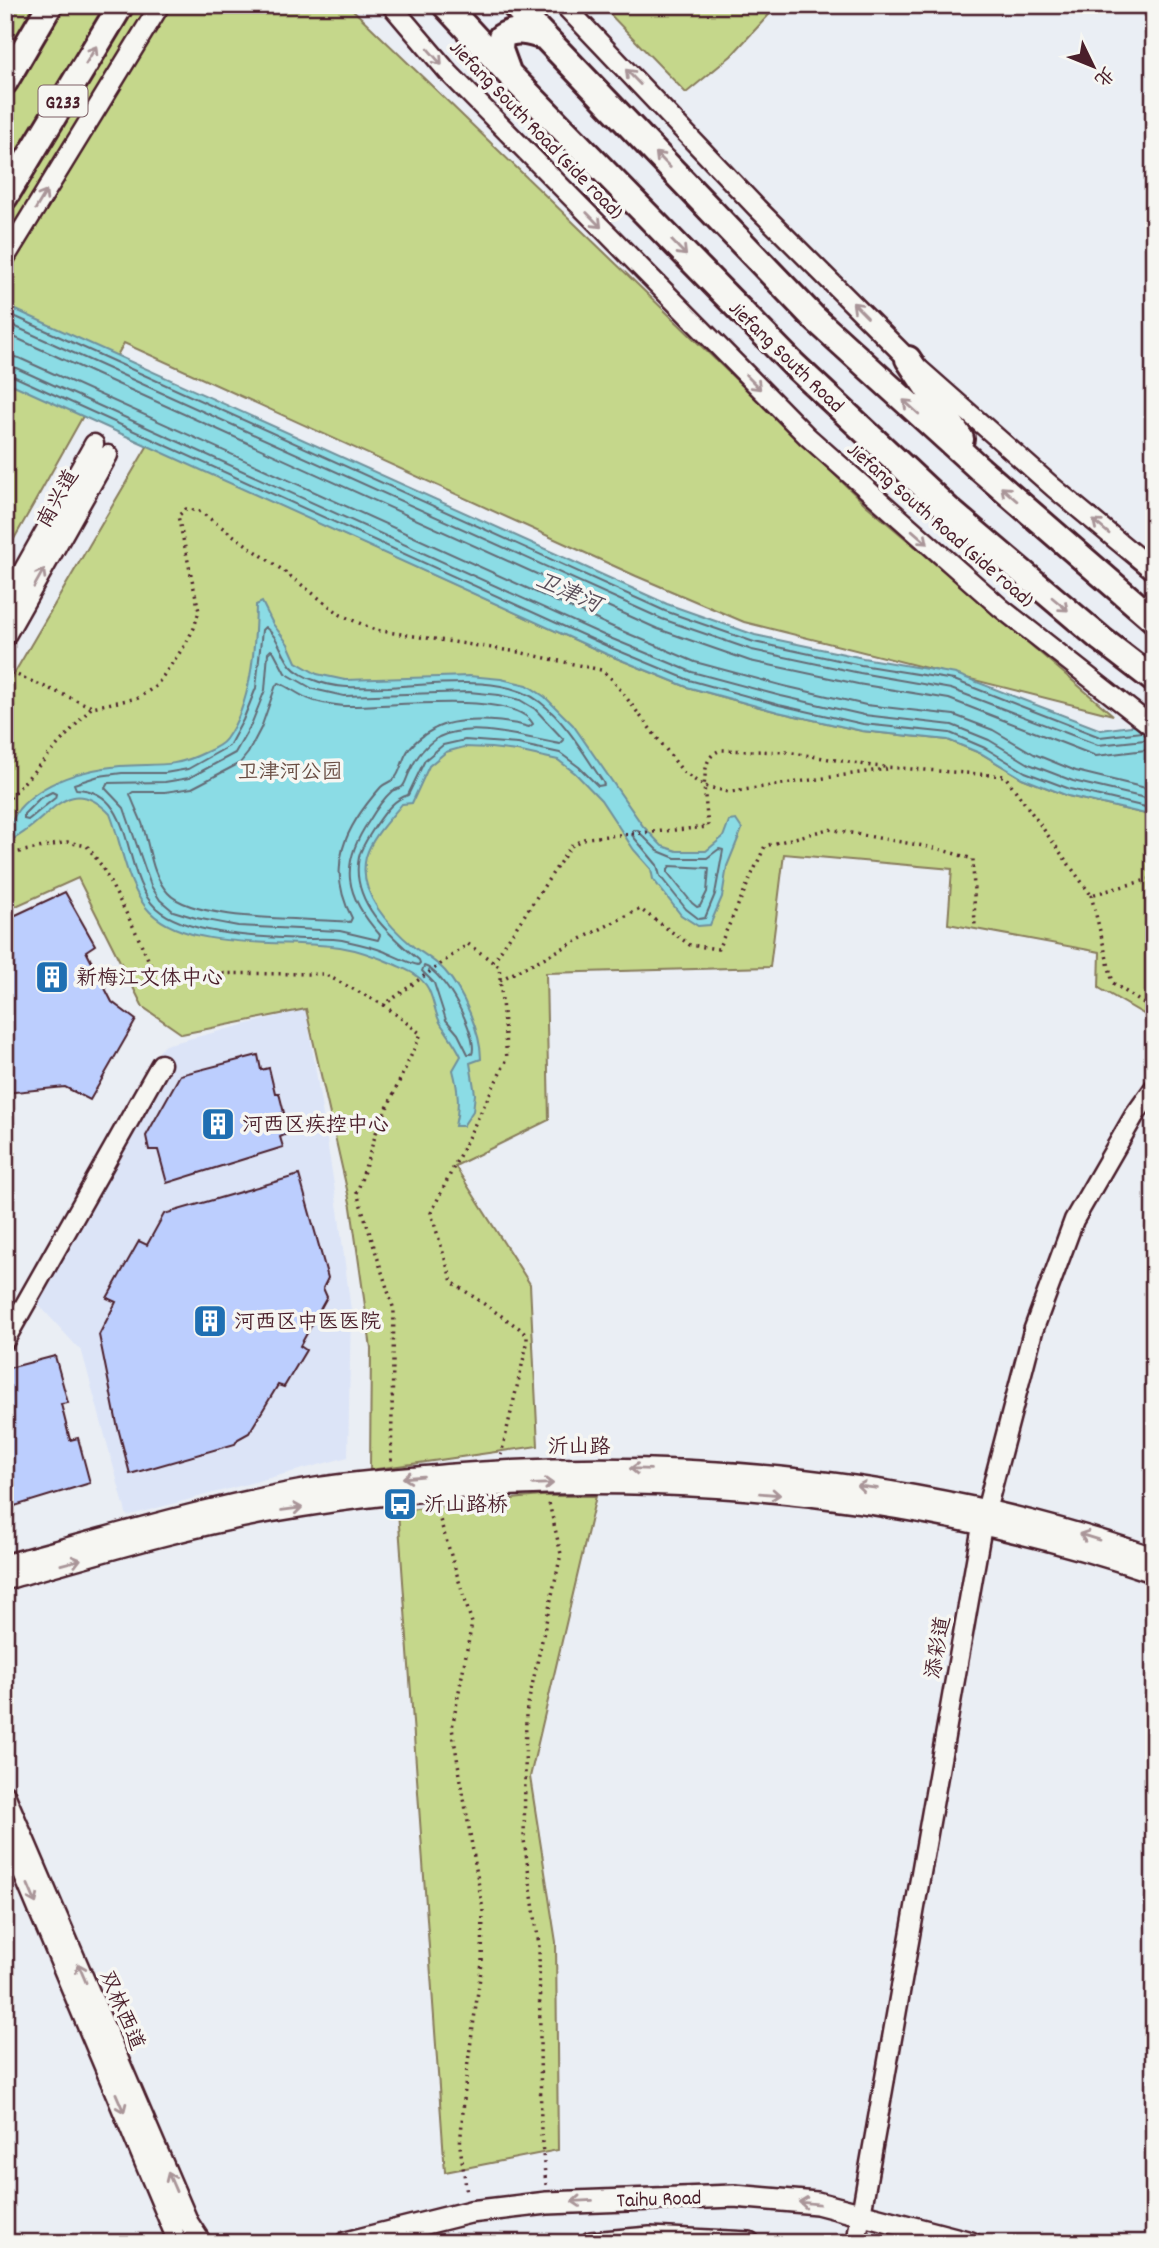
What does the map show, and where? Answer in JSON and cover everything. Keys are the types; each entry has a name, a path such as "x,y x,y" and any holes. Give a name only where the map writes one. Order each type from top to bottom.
{"highway":[{"name":"G233","path":"5,82 50,5"},
{"name":"G233","path":"5,197 121,5"},
{"name":"Jiefang South Road","path":"445,5 508,74 793,364 949,510 1101,639 1154,680"},
{"path":"514,5 814,318 980,469 1154,620"},
{"path":"508,74 500,50 500,37 510,31 524,31 545,37"},
{"path":"908,359 980,469"}],"main road":[{"name":"Taihu Road","path":"346,2243 470,2212 547,2203 734,2196 817,2203 971,2243"},
{"name":"Taihu Road","path":"591,2243 650,2238 748,2243"}],"street":[{"path":"5,258 160,5"},
{"name":"Jiefang South Road (side road)","path":"391,5 448,72 808,438 1001,608 1154,728"},
{"path":"565,5 758,208 908,359 1054,488 1154,570"},
{"name":"南兴道","path":"5,603 101,450 5,637"},
{"path":"5,1340 161,1064"},
{"name":"添彩道","path":"856,2243 984,1517 1033,1331 1074,1220 1134,1116 1154,1088"},
{"name":"沂山路","path":"5,1564 269,1496 321,1486 497,1471 625,1468 775,1476 904,1492 1154,1573"},
{"name":"沂山路","path":"5,1580 241,1517 323,1504 431,1492 544,1484 659,1484 803,1496 1036,1521 1154,1558"},
{"name":"双林西道","path":"5,1794 189,2223 202,2243"},
{"name":"双林西道","path":"5,1831 176,2243"}],"path":[{"path":"5,670 92,707 138,698 156,686 173,665 194,628 199,611 178,516 186,509 199,511 341,615 375,630 518,652 601,670 612,679 684,773 704,786 729,792 895,767"},
{"path":"5,803 92,707"},
{"path":"493,962 571,846 586,838 708,827 704,786 706,762 713,753 721,750 787,752 872,766 1005,776 1091,895 1113,983 1154,1011"},
{"path":"500,980 640,909 690,945 718,949 765,846 828,829 935,848 973,859 975,929"},
{"path":"5,855 67,842 88,846 101,865 152,968 163,973 324,974 384,1005 421,1034 377,1130 357,1194 394,1310 391,1479"},
{"path":"1091,895 1154,877"},
{"path":"384,1005 468,944 499,966 507,1059 431,1213 452,1282 527,1336 497,1471"},
{"path":"544,1484 561,1554 526,1713 524,1840 539,1945 541,2133 547,2203"},
{"path":"431,1492 472,1623 452,1728 483,1910 482,1962 466,2076 460,2146 470,2212"}],"shaded area":[{"path":"306,1009 351,1310 348,1457 127,1516 82,1352 38,1304 171,1063 156,1055 165,1045"}],"green space":[{"path":"5,5 348,5 866,505 1113,715 744,622 636,576 124,343 5,555"},
{"path":"601,5 778,5 731,56 686,93"},
{"name":"卫津河公园","path":"148,445 604,653 687,687 862,731 948,740 982,754 1022,778 1068,796 1154,816 1154,1020 1099,988 1100,952 948,924 952,869 784,854 770,967 546,973 549,1120 455,1166 530,1284 538,1446 370,1470 371,1348 351,1207 306,1009 182,1034 143,1007 78,878 5,911 5,689"},
{"path":"541,1496 596,1496 530,1777 556,1942 558,2150 445,2172 398,1511"}],"water":[{"name":"卫津河","path":"5,305 667,604 755,635 956,674 1101,730 1154,723 1154,816 1068,796 1022,778 982,754 948,740 862,731 778,712 687,687 604,653 5,381"},
{"path":"262,602 296,662 317,674 345,680 469,676 527,685 545,697 573,725 643,826 662,846 677,851 706,851 723,837 729,821 736,820 742,829 727,866 722,897 710,925 698,926 681,915 653,879 651,869 634,850 601,800 558,760 517,751 464,747 446,752 429,766 412,803 402,804 372,843 364,871 371,897 386,920 405,940 445,971 470,1013 478,1037 481,1059 470,1063 475,1094 473,1111 463,1126 455,1126 458,1098 453,1070 461,1056 439,1020 429,989 412,973 347,948 214,939 167,925 150,912 136,891 110,814 95,802 82,797 70,798 59,804 11,840 9,827 18,811 29,799 52,784 65,778 107,768 182,761 210,750 224,741 235,725 247,692 255,639 256,605"}],"building":[{"name":"新梅江文体中心","path":"65,892 95,945 86,951 112,1002 136,1020 90,1100 65,1087 5,1093 5,920"},
{"name":"河西区疾控中心","path":"258,1055 261,1070 269,1068 275,1093 279,1093 284,1113 280,1114 287,1134 280,1137 283,1147 167,1183 158,1150 149,1150 146,1136 180,1075"},
{"name":"河西区中医医院","path":"299,1175 328,1278 323,1288 327,1297 300,1346 306,1350 284,1387 278,1385 249,1433 235,1444 130,1474 99,1335 116,1302 107,1298 139,1241 147,1245 164,1214"},
{"path":"55,1356 68,1403 61,1404 70,1440 78,1438 90,1483 5,1509 5,1369"}],"place":[{"name":"新梅江文体中心","path":"52,977"},
{"name":"河西区疾控中心","path":"218,1124"},
{"name":"河西区中医医院","path":"210,1321"},
{"name":"沂山路桥","path":"400,1504"}]}
